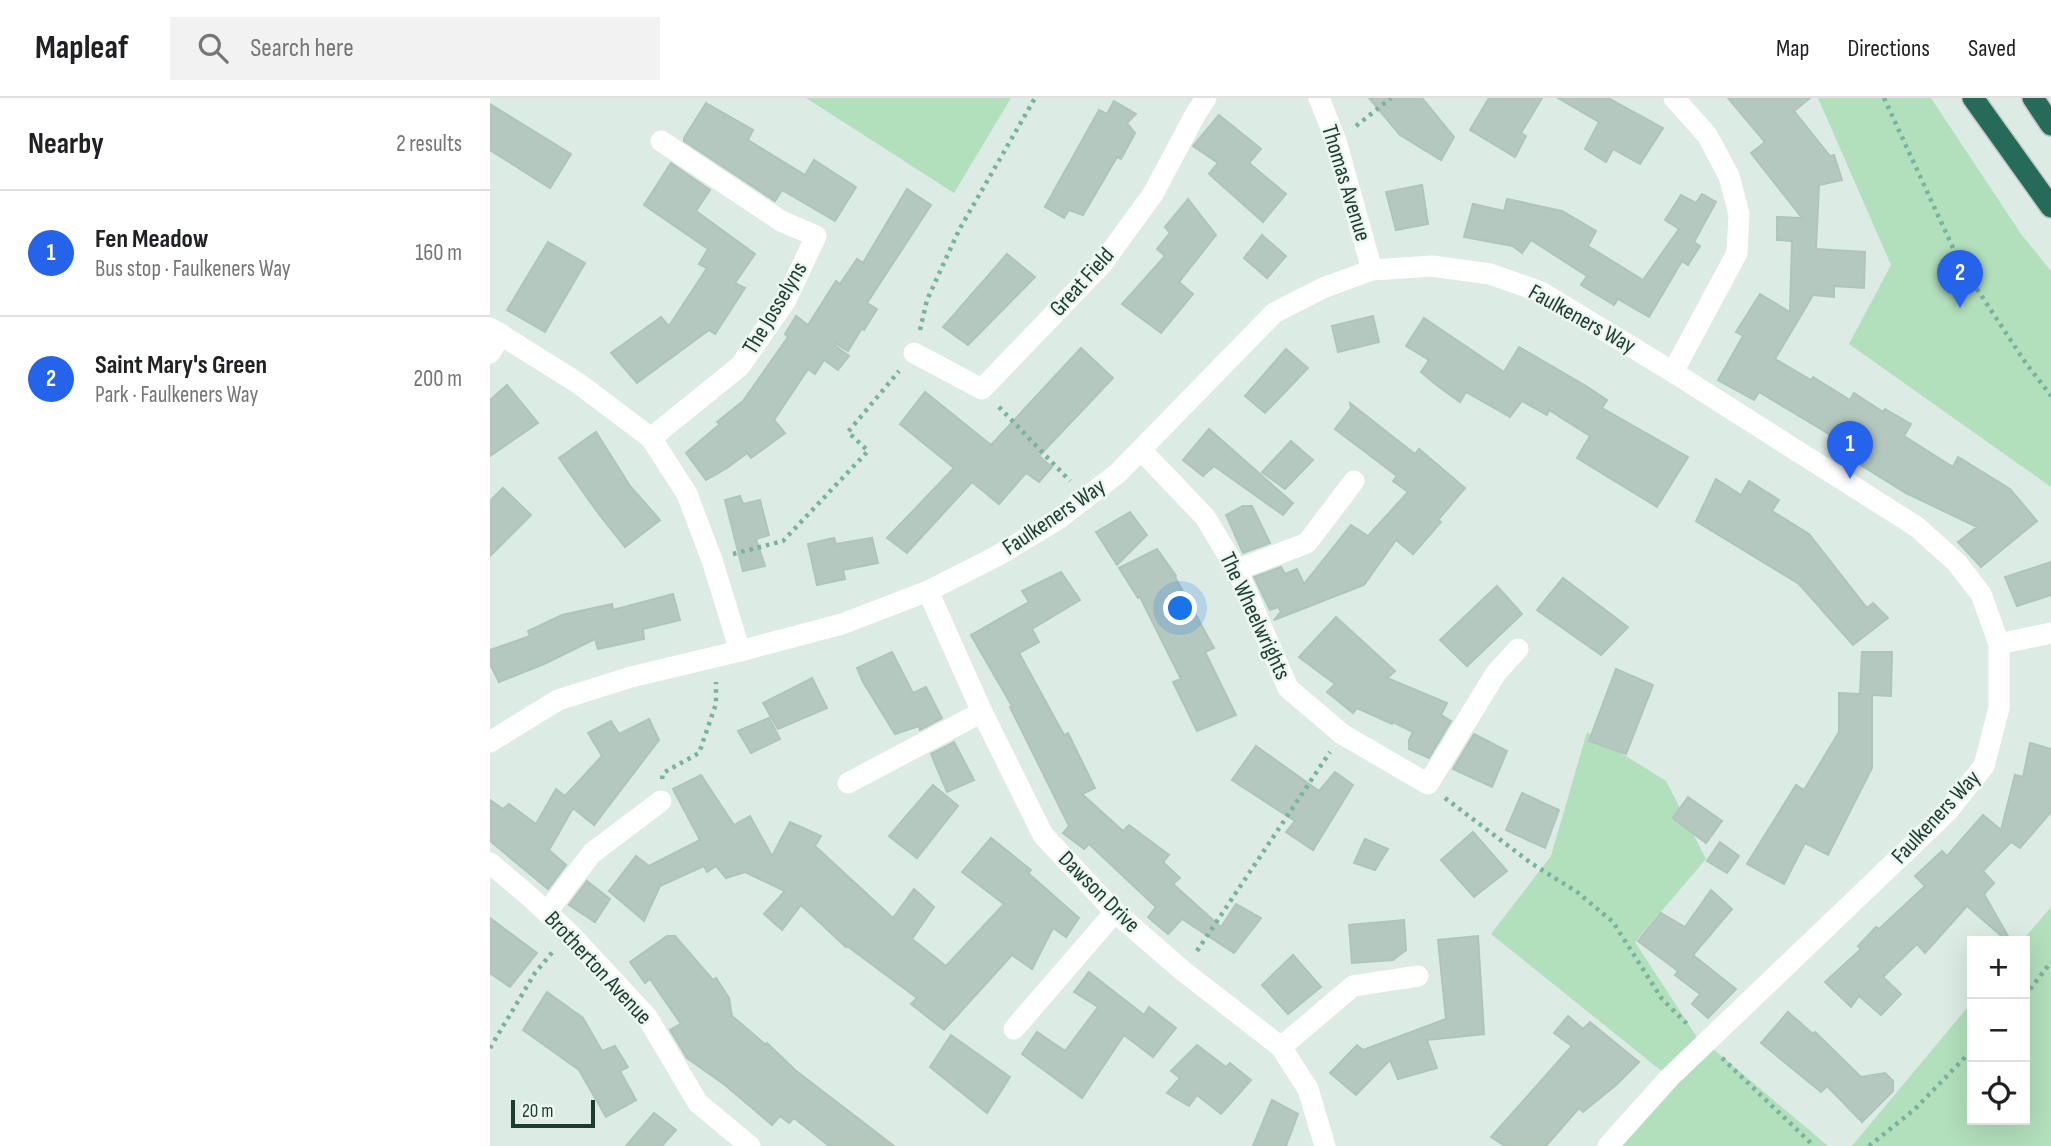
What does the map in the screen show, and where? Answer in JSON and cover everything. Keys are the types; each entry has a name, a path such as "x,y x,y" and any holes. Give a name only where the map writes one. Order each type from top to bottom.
{"highway":[{"path":"1973,98 2051,207"},
{"path":"2033,98 2051,125"}],"street":[{"name":"Great Field","path":"982,389 1102,264 1153,194 1206,98"},
{"name":"Thomas Avenue","path":"1319,98 1336,141 1372,270"},
{"path":"1674,98 1707,135 1729,176 1739,214 1737,253 1674,372"},
{"name":"The Josselyns","path":"651,438 740,366 786,300 816,236 781,221 661,141"},
{"name":"Faulkeners Way","path":"490,742 558,700 631,677 842,624 928,591 997,556 1057,520 1118,473 1274,313 1323,288 1372,270 1432,266 1490,274 1541,292 1674,372 1917,527 1957,563 1981,594 1999,644 1999,708 1984,766 1947,812 1670,1077 1608,1146"},
{"path":"494,338 578,383 651,438 687,494 712,560 740,651"},
{"path":"914,353 982,389"},
{"name":"The Wheelwrights","path":"1141,450 1205,517 1237,570 1288,688 1342,733 1428,784"},
{"path":"1237,570 1307,543 1354,481"},
{"name":"Dawson Drive","path":"928,591 982,712 1043,835 1115,912 1183,971 1281,1047 1308,1089 1325,1146"},
{"path":"1999,644 2051,634"},
{"path":"1428,784 1496,673 1518,649"},
{"path":"848,783 982,712"},
{"path":"547,912 592,853 661,801"},
{"name":"Brotherton Avenue","path":"490,863 569,933 647,1017 698,1103 750,1146"},
{"path":"1014,1030 1115,912"},
{"path":"1281,1047 1353,986 1418,976"}],"path":[{"path":"1336,141 1391,98"},
{"path":"1884,98 1960,263 2025,362 2051,396"},
{"path":"982,389 1085,497"},
{"path":"661,801 663,773 699,753 716,704 715,657"},
{"path":"1183,971 1342,733"},
{"path":"1428,784 1531,863 1577,892 1613,922 1662,999 1814,1146"},
{"path":"490,1048 535,973 569,933"},
{"path":"2030,989 2051,962"},
{"path":"1868,1146 1915,1109 1967,1055"}],"green space":[{"path":"806,98 1011,98 954,193"},
{"path":"1818,98 1931,98 2021,234 2051,271 2051,487 1849,344 1891,265"},
{"path":"1587,732 1666,781 1706,859 1635,942 1702,1045 1706,1043 1828,1146 1608,1146 1669,1077 1491,934 1551,856"},
{"path":"2051,907 2051,1146 1852,1146 1967,1008 1967,1125 2030,1125 2030,936 2026,936"}],"building":[{"path":"1369,98 1422,98 1454,137 1441,160 1400,135"},
{"path":"1489,98 1542,98 1521,133 1526,136 1515,157 1470,130"},
{"path":"1558,98 1608,98 1663,128 1640,164 1613,149 1606,162 1585,149 1599,122"},
{"path":"1728,98 1810,98 1794,111 1830,156 1834,155 1842,180 1819,185 1816,249 1865,252 1864,288 1834,286 1834,297 1813,295 1775,359 1811,380 1813,377 1850,400 1854,393 1883,412 1885,409 1911,424 1904,436 1953,467 1958,457 2010,489 2037,521 1981,567 1958,542 1977,527 1906,493 1854,461 1859,452 1759,392 1754,400 1718,380 1743,336 1736,332 1760,294 1790,312 1792,241 1777,240 1777,217 1802,218 1751,153 1765,142"},
{"path":"1114,101 1136,114 1127,123 1135,133 1121,159 1117,157 1083,215 1069,210 1064,218 1045,207 1099,110 1107,114"},
{"path":"706,103 753,130 748,140 805,175 814,160 856,187 835,221 782,190 775,201 684,141"},
{"path":"490,104 571,154 550,188 490,150"},
{"path":"1219,115 1261,149 1249,163 1286,194 1263,222 1209,174 1218,163 1193,146"},
{"path":"671,163 710,190 696,211 755,254 735,283 745,288 715,334 709,330 637,383 611,353 661,317 669,326 707,268 699,264 708,249 644,205"},
{"path":"1422,185 1428,224 1396,230 1386,192"},
{"path":"907,189 931,205 867,303 877,309 864,330 862,328 848,351 835,343 834,345 849,356 838,370 824,360 815,374 808,369 774,420 785,433 751,458 747,453 706,480 686,453 743,401 788,337 785,334 796,316 808,325 836,281 840,284 857,259 863,263"},
{"path":"1702,194 1716,202 1694,242 1700,246 1688,265 1682,261 1649,317 1618,299 1614,305 1581,285 1587,276 1531,240 1522,253 1513,246 1464,237 1473,204 1504,211 1507,199 1562,211 1596,231 1588,246 1643,280 1679,229 1665,220 1681,195 1696,203"},
{"path":"1188,199 1216,235 1179,282 1193,294 1161,333 1122,304 1165,256 1157,249 1170,233 1165,227"},
{"path":"1262,235 1286,256 1267,278 1244,258"},
{"path":"548,242 585,263 545,332 507,310"},
{"path":"1007,254 1035,277 968,345 943,327"},
{"path":"1373,316 1379,342 1338,352 1332,326"},
{"path":"1424,318 1504,372 1519,347 1607,400 1602,408 1688,457 1657,507 1577,458 1590,436 1549,410 1547,415 1522,401 1510,417 1466,392 1460,402 1439,387 1421,372 1429,360 1406,346"},
{"path":"1081,348 1113,378 1039,456 1052,467 1039,482 1026,473 999,504 972,482 907,553 887,538 954,468 900,424 925,392 991,445"},
{"path":"1286,349 1308,368 1265,413 1245,396"},
{"path":"507,385 538,423 490,456 490,400"},
{"path":"1350,403 1415,454 1419,449 1465,488 1438,520 1441,522 1413,554 1396,540 1364,585 1274,620 1281,612 1278,607 1270,610 1254,577 1281,567 1285,574 1297,569 1304,584 1351,525 1368,536 1408,492 1393,481 1397,476 1335,429 1351,408"},
{"path":"1209,429 1293,503 1283,515 1214,466 1203,476 1183,460"},
{"path":"596,432 630,486 660,520 625,547 559,458"},
{"path":"1291,441 1313,460 1285,489 1262,472"},
{"path":"1716,479 1741,495 1749,481 1779,500 1772,511 1809,534 1867,608 1873,603 1888,618 1853,645 1799,584 1696,521"},
{"path":"503,488 531,515 490,556 490,501"},
{"path":"740,496 743,504 760,500 769,535 756,539 765,566 743,571 725,500"},
{"path":"1243,506 1252,506 1270,543 1243,553 1226,515"},
{"path":"1130,512 1147,535 1117,565 1096,532"},
{"path":"834,538 836,544 872,538 878,563 843,570 845,579 817,585 808,544"},
{"path":"1157,549 1176,576 1214,648 1205,652 1236,715 1197,731 1173,682 1181,679 1140,597 1138,598 1119,568"},
{"path":"2051,562 2051,595 2017,606 2005,577"},
{"path":"1061,572 1080,600 1032,629 1039,642 1019,653 1064,735 1068,733 1095,788 1082,794 1123,831 1129,825 1169,855 1163,862 1180,878 1173,884 1221,927 1236,904 1261,918 1234,953 1182,919 1168,934 1148,917 1156,907 1089,844 1084,849 1063,833 1069,826 1010,707 1012,706 971,635 1029,602 1022,591"},
{"path":"1563,578 1628,627 1601,655 1537,610"},
{"path":"1497,586 1522,614 1467,666 1440,640"},
{"path":"673,594 680,620 643,629 644,639 598,649 595,639 499,682 490,664 490,650 530,636 528,631 562,615 612,604 613,610"},
{"path":"1336,617 1395,671 1387,678 1447,703 1441,715 1451,721 1429,758 1409,749 1413,732 1357,708 1353,713 1327,692 1335,684 1299,657"},
{"path":"892,652 913,693 926,687 942,718 920,730 919,726 895,734 857,668"},
{"path":"1862,652 1892,652 1891,696 1872,695 1872,768 1828,855 1805,843 1784,884 1747,864 1796,785 1804,790 1839,732 1839,693 1860,694"},
{"path":"1616,669 1653,685 1626,754 1589,741"},
{"path":"812,678 827,708 778,729 763,703"},
{"path":"769,718 780,739 751,753 738,731"},
{"path":"649,719 659,740 594,825 573,808 549,850 566,865 548,889 490,841 490,800 503,809 509,804 536,824 556,789 565,796 602,756 588,733 611,721 619,734"},
{"path":"1474,734 1507,751 1492,787 1453,769"},
{"path":"954,742 974,780 947,792 931,754"},
{"path":"2030,743 2051,749 2051,812 2020,848 2011,842 1983,871 1994,883 1984,894 2008,936 2001,936 1967,906 1925,953 1917,944 1883,977 1901,994 1881,1015 1859,996 1851,1007 1825,982 1861,949 1858,946 1876,927 1879,929 1925,886 1915,876 1942,851 1947,856 1983,815 2001,830 2015,775 2023,777"},
{"path":"1256,746 1319,791 1335,772 1353,785 1313,850 1286,832 1295,821 1232,780"},
{"path":"701,775 734,825 750,816 772,856 790,822 821,836 815,846 893,918 914,889 934,907 912,939 946,966 1004,904 962,872 991,838 1031,870 1028,873 1079,918 1066,937 1053,928 1032,969 1012,955 944,1030 911,1004 917,998 846,947 801,905 782,930 764,914 785,891 745,872 726,878 716,866 707,872 704,866 660,886 644,921 609,891 636,856 649,866 700,840 673,789"},
{"path":"933,785 958,806 917,858 889,836"},
{"path":"1522,793 1559,810 1545,848 1506,830"},
{"path":"1688,797 1722,821 1706,843 1673,818"},
{"path":"1473,832 1507,871 1474,897 1441,860"},
{"path":"1365,839 1388,849 1375,870 1354,863"},
{"path":"1720,842 1739,856 1727,873 1707,861"},
{"path":"587,881 610,899 595,922 569,905"},
{"path":"1711,890 1732,909 1693,955 1736,989 1708,1018 1692,1004 1700,994 1675,975 1678,971 1638,941 1661,913 1685,927"},
{"path":"490,918 537,953 510,987 490,973"},
{"path":"1404,920 1406,950 1393,960 1352,963 1349,925"},
{"path":"667,936 675,936 713,980 716,978 729,998 732,1016 766,1045 767,1043 795,1070 894,1146 829,1146 794,1118 789,1123 780,1116 772,1125 725,1085 687,1058 670,1030 681,1024 650,979 645,983 630,962"},
{"path":"1478,936 1484,1034 1427,1040 1437,1068 1398,1079 1390,1060 1356,1095 1330,1073 1357,1045 1363,1050 1446,1019 1438,940"},
{"path":"1293,955 1321,987 1288,1014 1262,985"},
{"path":"1089,972 1144,1015 1149,1007 1176,1028 1153,1057 1124,1035 1082,1098 1022,1054 1037,1032 1065,1051 1098,1007 1074,992"},
{"path":"547,992 583,1018 602,1051 615,1046 628,1067 620,1071 636,1100 606,1117 579,1070 523,1030"},
{"path":"1788,1012 1813,1034 1815,1032 1861,1077 1885,1073 1893,1081 1893,1091 1862,1122 1827,1086 1821,1092 1761,1043"},
{"path":"1568,1016 1583,1029 1590,1022 1639,1062 1583,1112 1579,1108 1546,1146 1505,1146 1491,1137 1572,1046 1554,1033"},
{"path":"951,1035 1010,1077 987,1113 930,1067"},
{"path":"1197,1045 1226,1067 1230,1063 1251,1080 1221,1114 1197,1095 1189,1106 1167,1093 1180,1078 1171,1071"},
{"path":"1272,1100 1298,1114 1286,1146 1253,1146"},
{"path":"654,1113 676,1130 662,1146 626,1146"}],"place":[{"name":"Saint Mary's Green","path":"1960,308"},
{"name":"Fen Meadow","path":"1850,479"}]}
